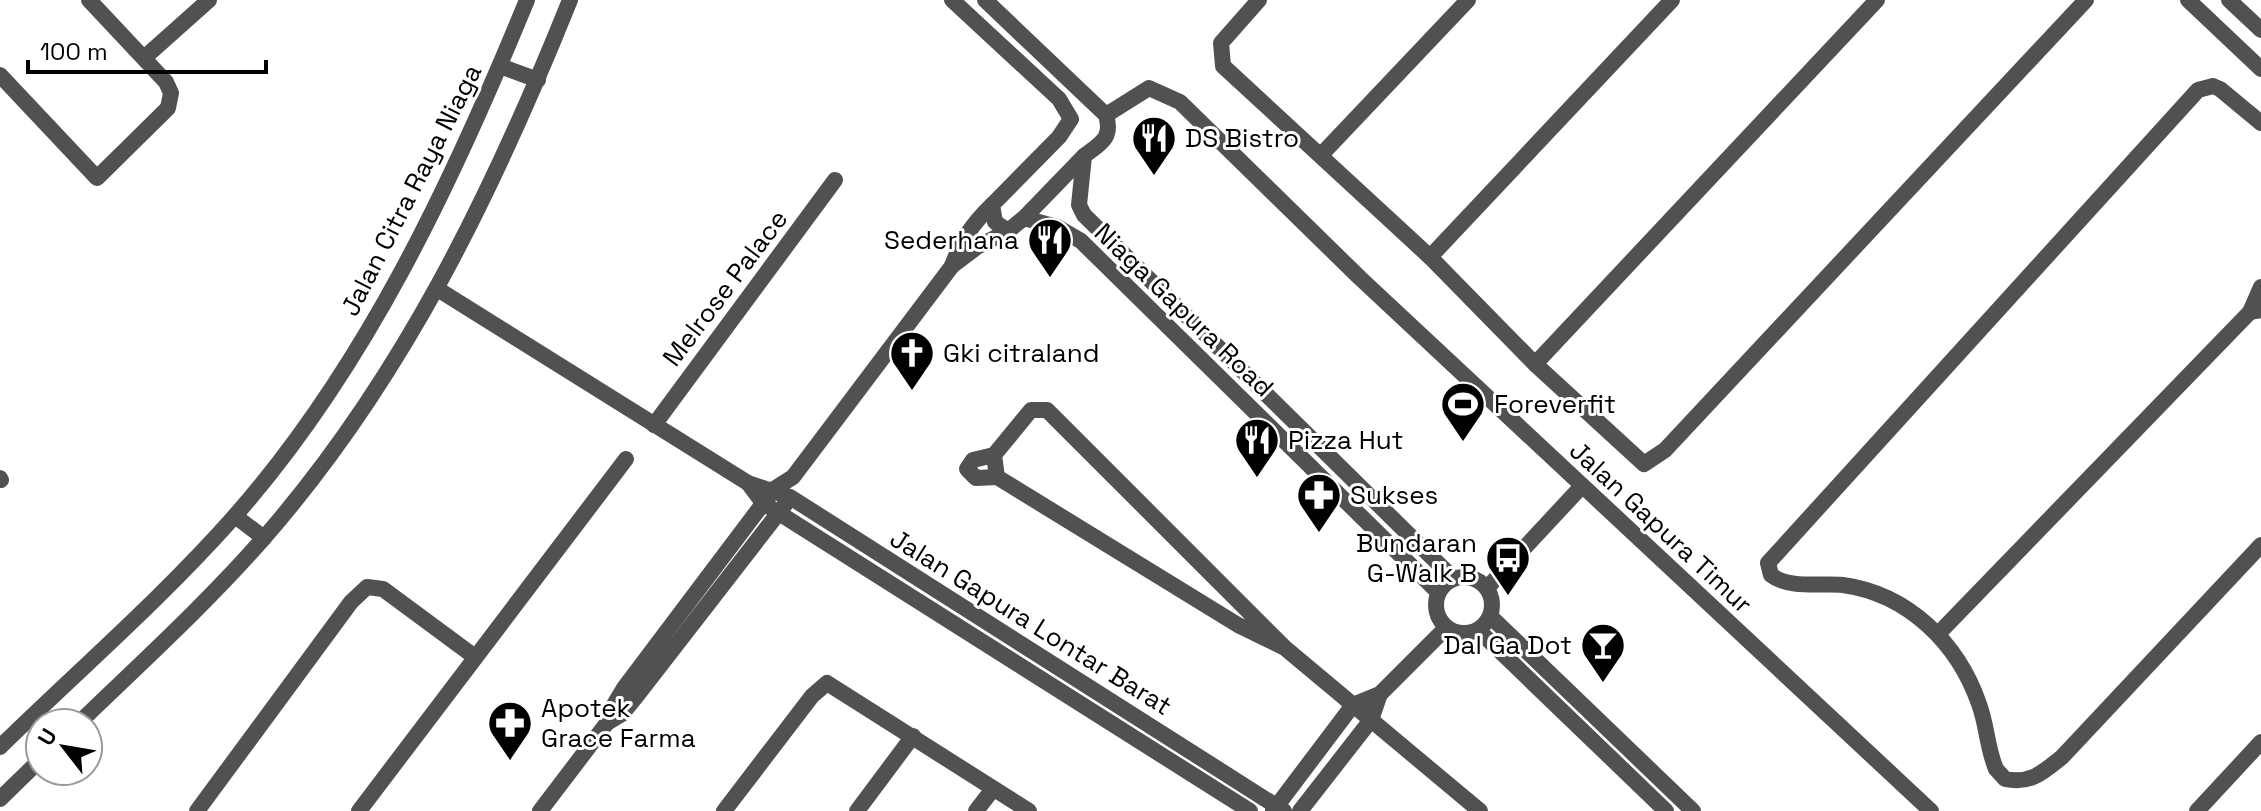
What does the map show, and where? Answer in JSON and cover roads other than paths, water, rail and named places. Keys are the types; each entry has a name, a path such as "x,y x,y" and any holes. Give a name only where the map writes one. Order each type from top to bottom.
{"street":[{"path":"0,75 97,178 168,108 171,93 166,82 89,0"},
{"path":"144,58 209,0"},
{"name":"Jalan Citra Raya Niaga","path":"0,747 235,516 314,411 362,341 403,269 500,66 527,0"},
{"path":"96,707 217,590 264,538 345,435 439,290 538,80 570,0"},
{"path":"952,0 1059,99 1071,119 1059,137 974,222 960,244 952,266"},
{"path":"607,723 609,713 624,688 763,503 774,489 793,477 952,266 1024,218 1084,156 1108,138 1110,128 1106,115 985,0"},
{"path":"1259,0 1221,43 1223,66 1430,257 1535,364 1632,456 1648,464 1665,450 2086,0"},
{"path":"1321,155 1468,0"},
{"path":"1430,257 1672,0"},
{"path":"1535,364 1877,0"},
{"path":"2188,0 2261,69"},
{"path":"2229,0 2261,30"},
{"path":"500,66 538,80"},
{"path":"2261,123 2220,89 2213,86 2198,90 1768,563 1771,575 1783,582 1846,586 1874,593 1901,605 1939,633 1972,683 1996,769 2005,779 2020,782 2032,779 2062,757 2261,545"},
{"name":"Jalan Gapura Timur","path":"1106,115 1149,88 1180,102 1582,486 1931,811"},
{"name":"Niaga Gapura Road","path":"1084,156 1079,205 1084,215 1453,578"},
{"name":"Melrose Palace","path":"654,425 835,180"},
{"path":"992,205 995,222 1008,231"},
{"name":"Niaga Gapura Road","path":"1024,218 1057,227 1081,241 1438,592"},
{"path":"1939,633 2255,311 2261,287"},
{"name":"Jalan Gapura Lontar Barat","path":"439,290 748,483 774,489 790,497 1278,809"},
{"path":"1285,648 1238,625 997,477 976,478 967,469 973,460 994,455 1031,410 1047,410 1263,622 1285,648 1480,811"},
{"path":"994,455 997,477"},
{"path":"359,811 626,459"},
{"path":"540,811 607,723 628,706 779,513 790,497 793,477"},
{"name":"Jalan Gapura Lontar Barat","path":"748,483 763,503 1250,811"},
{"path":"1487,588 1582,486"},
{"path":"235,516 264,538"},
{"path":"1453,578 1472,578 1487,588 1491,597 1490,616 1478,630 1461,634 1446,628 1436,611 1438,592 1453,578"},
{"path":"197,811 351,602 367,587 383,589 475,657"},
{"path":"1490,616 1693,811"},
{"path":"1278,809 1353,705 1380,694 1446,628"},
{"path":"1478,630 1666,811"},
{"path":"724,811 824,684 913,736 1029,811"},
{"path":"1300,811 1371,720 1380,694"},
{"path":"857,811 913,736"},
{"path":"2197,811 2261,742"},
{"path":"0,799 24,776"},
{"path":"976,811 993,789"}],"place":[{"name":"DS Bistro","path":"1154,177"},
{"name":"Sederhana","path":"1050,279"},
{"name":"Gki citraland","path":"912,392"},
{"name":"Foreverfit","path":"1463,443"},
{"name":"Pizza Hut","path":"1257,479"},
{"name":"Sukses","path":"1319,534"},
{"name":"Bundaran G-Walk B","path":"1508,597"},
{"name":"Dal Ga Dot","path":"1603,684"},
{"name":"Apotek Grace Farma","path":"510,762"}]}
